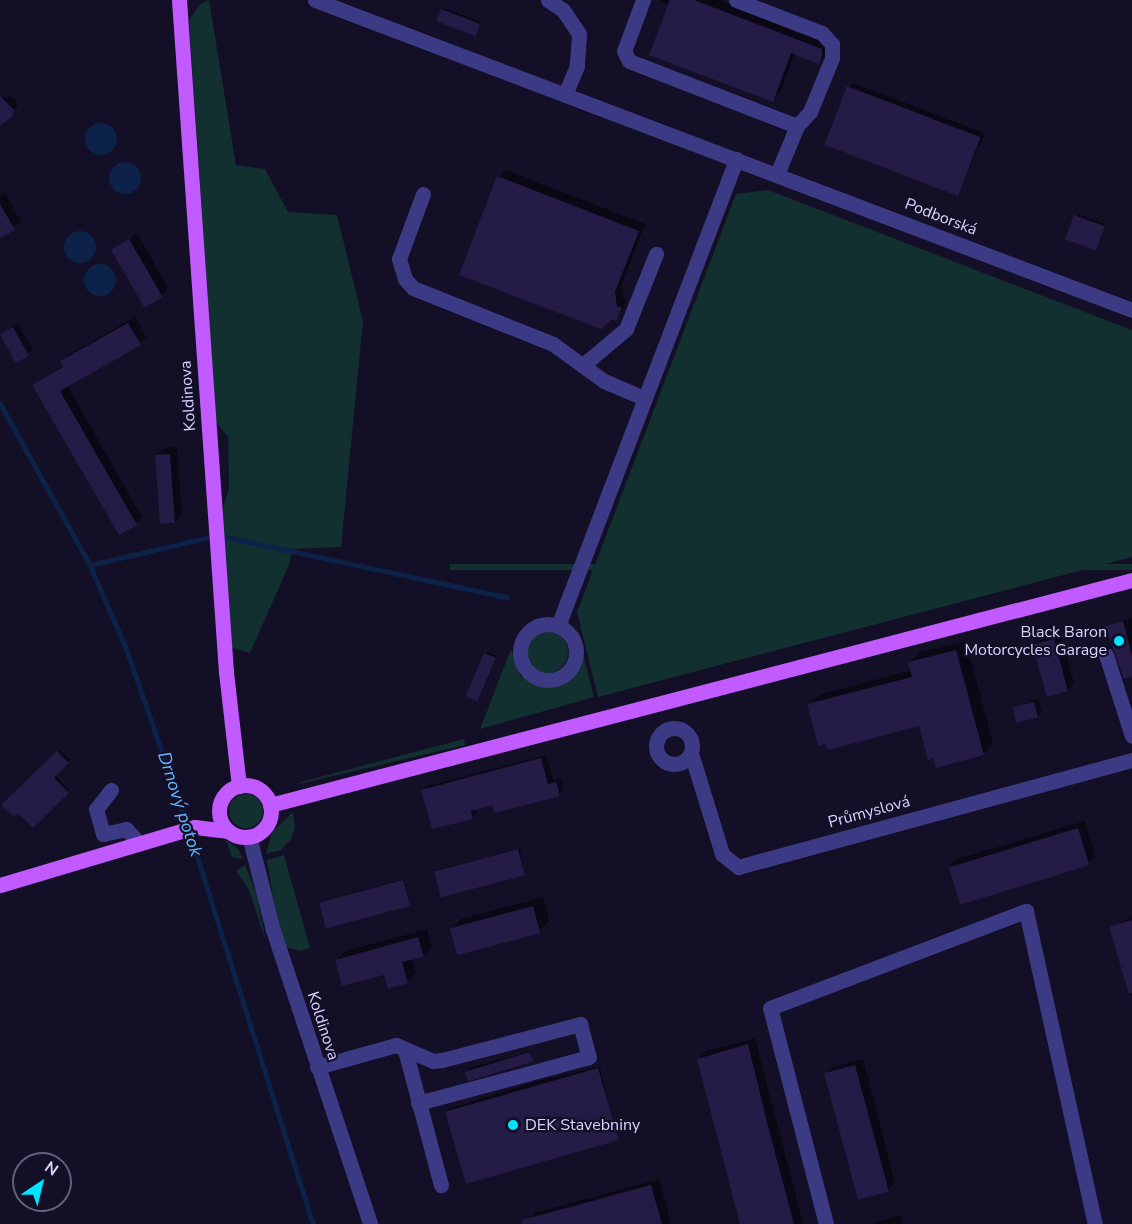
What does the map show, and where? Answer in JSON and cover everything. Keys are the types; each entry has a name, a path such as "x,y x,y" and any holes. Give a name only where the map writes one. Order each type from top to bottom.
{"main road":[{"name":"Koldinova","path":"181,1 226,672 239,786"},
{"path":"270,805 1132,580"},
{"path":"0,885 200,825 219,807 230,790 239,786 255,787 270,805"},
{"path":"200,825 249,836 264,828 270,805"},
{"path":"219,807 221,820 229,831"}],"street":[{"name":"Podborská","path":"315,0 1132,310"},
{"path":"548,0 563,10 579,34 577,66 565,94"},
{"path":"643,0 624,51 629,62 797,126"},
{"path":"736,0 822,33 832,44 832,58 810,112 797,126 777,174"},
{"path":"558,626 736,159"},
{"path":"423,194 399,259 405,279 413,288 553,344 604,381 644,398"},
{"path":"583,365 626,329 656,254"},
{"path":"1106,655 1132,735"},
{"name":"Průmyslová","path":"690,753 722,854 738,867 1132,760"},
{"path":"111,790 96,809 103,834 126,829 139,843"},
{"name":"Koldinova","path":"249,836 273,930 370,1224"},
{"path":"826,1224 770,1008 1026,911 1095,1224"},
{"path":"317,1066 396,1045 405,1050 442,1060 580,1024 589,1057 418,1103"},
{"path":"405,1050 441,1185"}],"green space":[{"path":"209,0 236,165 265,169 288,212 337,215 363,321 341,547 292,549 289,565 250,653 230,647 222,510 229,489 228,437 216,422 189,20 200,4"},
{"path":"768,190 1132,330 1132,557 598,697 577,612 736,194"},
{"path":"450,564 1132,564 1132,570 450,570"},
{"path":"547,631 555,632 562,637 567,644 567,660 562,667 555,672 547,673 539,672 532,667 527,660 526,652 527,644 532,637 539,632"},
{"path":"511,649 520,676 546,687 560,685 573,675 582,651 594,697 480,729"},
{"path":"464,739 465,745 299,784 301,782"},
{"path":"246,794 258,799 263,811 258,823 246,828 234,823 229,811 234,799"},
{"path":"293,812 295,828 291,839 281,850 266,854 272,832"},
{"path":"226,840 238,849 243,859 232,857"},
{"path":"284,855 310,948 300,951 286,947 274,903 267,860"},
{"path":"245,865 256,893 266,942 249,890 236,871"}],"water":[{"path":"101,123 112,128 117,139 112,150 101,155 90,150 85,139 90,128"},
{"path":"125,162 136,167 141,178 136,189 125,194 114,189 109,178 114,167"},
{"path":"80,231 91,236 96,247 91,258 80,263 69,258 64,247 69,236"},
{"path":"100,264 111,269 116,280 111,291 100,296 89,291 84,280 89,269"}],"building":[{"path":"670,0 694,0 822,49 819,64 791,53 773,102 649,55"},
{"path":"441,9 480,24 476,36 436,21"},
{"path":"847,86 981,137 958,196 824,145"},
{"path":"0,96 14,110 12,117 0,126"},
{"path":"497,176 639,231 615,292 617,306 622,308 616,321 612,319 601,329 459,275"},
{"path":"0,204 15,230 0,238"},
{"path":"1074,215 1105,226 1096,251 1065,239"},
{"path":"129,239 162,297 144,308 111,250"},
{"path":"128,323 141,345 60,391 137,525 119,535 32,385 63,367 60,361"},
{"path":"13,327 29,356 16,363 0,334"},
{"path":"170,454 175,523 160,524 155,455"},
{"name":"Black Baron Motorcycles Garage","path":"1123,621 1132,656 1132,677 1124,679 1105,626"},
{"path":"1054,639 1068,691 1047,697 1033,645"},
{"path":"956,650 984,755 936,768 933,758 928,760 919,726 828,750 826,744 818,746 807,704 912,677 908,662"},
{"path":"484,653 496,658 478,701 466,696"},
{"path":"1034,702 1038,718 1017,723 1013,707"},
{"path":"57,751 69,763 54,778 69,793 33,828 18,813 14,817 1,805"},
{"path":"541,758 548,784 556,782 560,796 494,813 492,805 471,811 473,819 432,829 421,790"},
{"path":"1078,828 1089,865 960,905 949,867"},
{"path":"518,849 525,875 441,898 434,872"},
{"path":"403,880 410,906 326,929 319,903"},
{"path":"533,906 540,933 457,955 450,928"},
{"path":"1132,920 1132,993 1129,994 1109,927"},
{"path":"418,937 424,957 402,962 408,983 388,989 384,975 342,986 335,960"},
{"path":"748,1044 794,1224 740,1224 697,1059"},
{"path":"530,1052 533,1062 468,1081 465,1072"},
{"path":"855,1065 889,1192 858,1200 824,1073"},
{"path":"598,1068 619,1140 466,1184 445,1112"},
{"path":"651,1185 662,1224 523,1224 522,1220"}],"waterway":[{"name":"Drnový potok","path":"0,403 90,565 127,650 189,830 313,1224"},
{"path":"226,537 507,597"},
{"path":"90,565 206,538"}],"place":[{"name":"Black Baron Motorcycles Garage","path":"1119,641"},
{"name":"DEK Stavebniny","path":"513,1125"}]}
